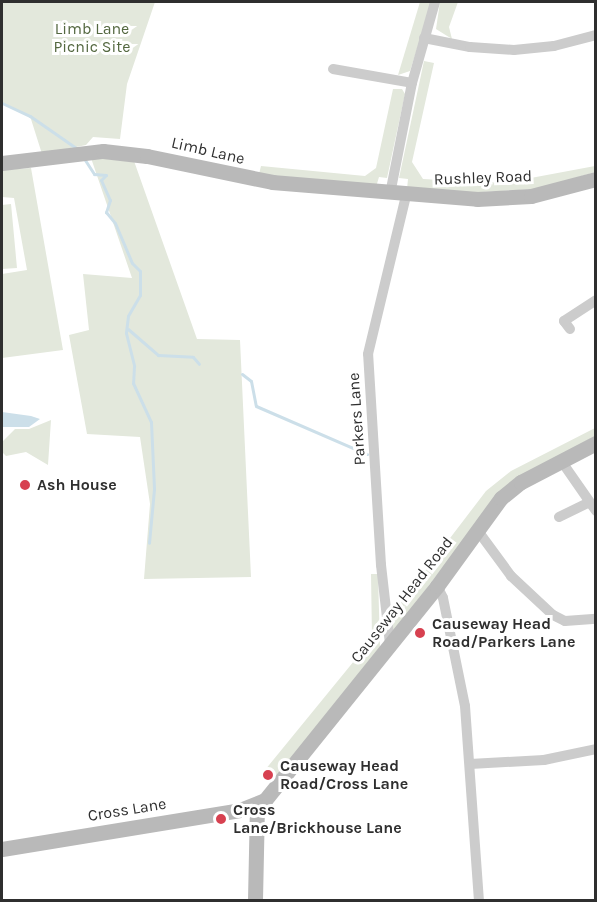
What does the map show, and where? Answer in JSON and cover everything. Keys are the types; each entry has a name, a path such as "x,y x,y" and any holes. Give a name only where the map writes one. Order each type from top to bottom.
{"street":[{"path":"390,194 412,83 435,2"},
{"path":"424,38 470,47 514,50 554,46 596,35"},
{"path":"333,69 412,83"},
{"name":"Limb Lane","path":"2,163 103,151 147,156 272,183 406,196"},
{"name":"Rushley Road","path":"406,196 511,198 596,179"},
{"name":"Parkers Lane","path":"390,644 368,354 406,196"},
{"path":"553,316 567,325 596,300"},
{"name":"Causeway Head Road","path":"257,805 270,795 437,586 509,490 596,442"},
{"path":"559,517 592,507 562,462"},
{"path":"478,531 512,576 553,615 568,621 596,619"},
{"path":"437,586 443,598 465,706 479,900"},
{"path":"470,764 544,760 596,749"},
{"path":"255,900 257,805"},
{"name":"Cross Lane","path":"2,849 257,805"}],"green space":[{"name":"Limb Lane Picnic Site","path":"2,2 155,2 127,84 120,139 93,137 86,145 42,154 30,116 2,103"},
{"path":"420,2 432,2 410,71 398,75"},
{"path":"440,2 458,2 449,27 452,39 436,29"},
{"path":"424,61 434,63 412,162 423,179 504,183 595,166 595,172 538,189 462,193 407,189 408,179 399,178"},
{"path":"393,89 402,89 405,94 387,178 379,177 376,187 259,174 261,166 365,176 376,168"},
{"path":"91,158 134,161 197,339 240,340 251,577 144,579 150,504 140,437 87,434 69,335 89,330 83,274 132,278"},
{"path":"31,168 63,350 2,358 2,274 27,270 14,198 2,197 2,170"},
{"path":"11,204 17,268 2,269 2,205"},
{"path":"51,420 48,465 26,452 6,456 2,452 2,442 15,429 29,429"},
{"path":"595,428 595,436 523,477 442,568 394,632 389,618 486,491 511,471"},
{"path":"371,574 378,574 380,647 275,778 265,770 372,639"}],"water":[{"path":"2,412 40,419 29,427 3,427 2,431"}],"waterway":[{"path":"2,103 30,116 76,148"},
{"path":"85,160 94,174 106,175 101,180 110,200 106,212 115,223 132,263 140,271 140,295 128,316 126,333 134,366 133,383 151,422 154,489 149,543"},
{"path":"128,329 158,355 193,357 199,364"},
{"path":"242,374 251,381 256,406 367,454"}],"place":[{"name":"Ash House","path":"25,485"},
{"name":"Causeway Head Road/Parkers Lane","path":"420,633"},
{"name":"Causeway Head Road/Cross Lane","path":"268,775"},
{"name":"Cross Lane/Brickhouse Lane","path":"221,819"}]}
